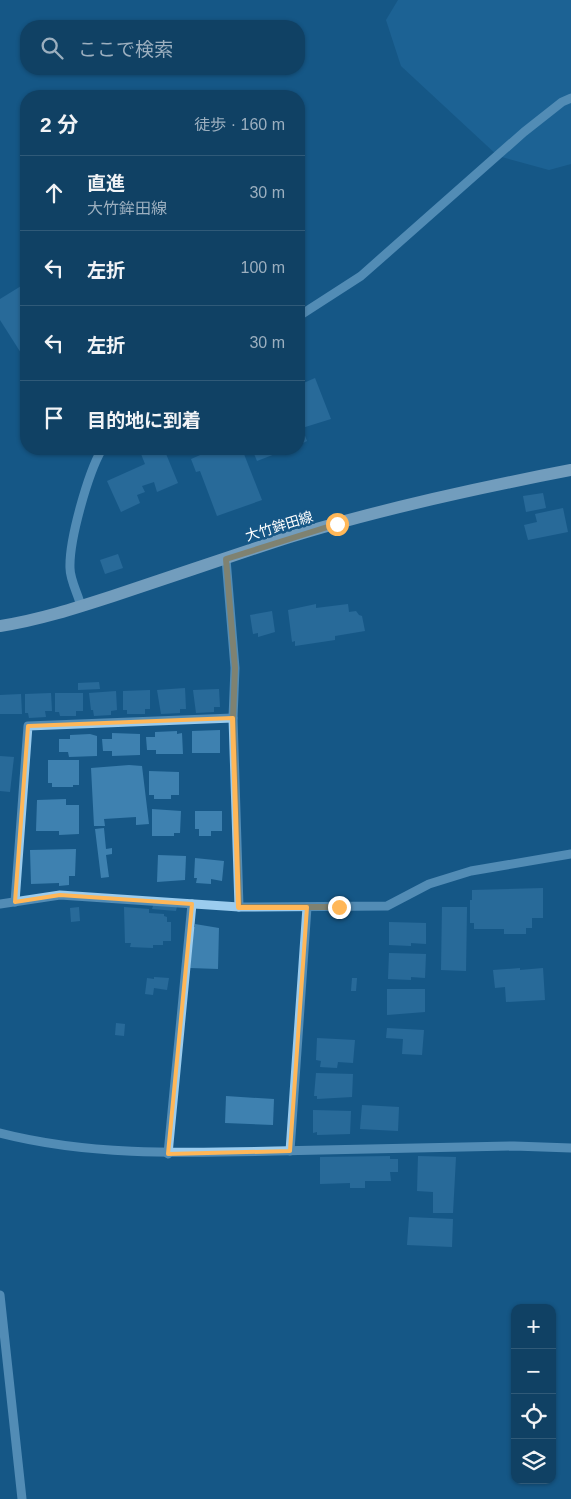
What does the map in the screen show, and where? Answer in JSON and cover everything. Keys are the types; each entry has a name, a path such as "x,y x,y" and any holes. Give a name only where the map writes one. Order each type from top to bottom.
{"main road":[{"name":"大竹鉾田線","path":"0,626 26,622 81,606 337,524 504,483 571,470"}],"street":[{"path":"305,312 361,276 524,132 562,102 571,98"},
{"path":"81,606 70,569 77,521 93,464 98,455"},
{"path":"226,559 235,668 233,718 239,907"},
{"path":"15,902 28,726 233,718"},
{"path":"0,904 60,895 239,907 387,906 429,884 471,871 571,854"},
{"path":"168,1154 192,904"},
{"path":"290,1151 307,907"},
{"path":"0,1133 36,1142 103,1150 168,1154 514,1146 571,1148"},
{"path":"0,1295 22,1499"}],"highlighted area":[{"path":"233,718 239,907 307,907 290,1151 168,1154 192,904 60,895 15,902 28,726"}],"shaded area":[{"path":"398,0 571,0 571,164 549,170 498,156 401,66 386,20"}],"building":[{"path":"20,287 20,351 0,320 0,299"},
{"path":"315,378 331,419 305,427 305,382"},
{"path":"141,455 166,455 178,483 157,492 154,482 142,486 145,492 137,495 140,503 121,512 107,481 145,464"},
{"path":"200,455 244,455 262,500 217,516 200,471 196,472 191,459"},
{"path":"254,455 272,455 257,461"},
{"path":"543,493 546,508 526,512 523,496"},
{"path":"563,508 568,532 528,540 524,525 537,522 535,514"},
{"path":"118,554 123,568 105,574 100,560"},
{"path":"316,604 316,608 348,604 349,612 356,611 362,616 365,631 335,636 335,640 295,646 295,641 292,642 288,610"},
{"path":"272,611 275,632 258,637 258,633 253,634 250,615"},
{"path":"99,682 100,689 78,690 78,683"},
{"path":"185,688 186,709 180,709 180,713 161,714 157,690"},
{"path":"219,689 220,707 214,707 214,712 196,713 193,690"},
{"path":"150,690 150,709 145,709 145,714 127,714 127,710 123,710 123,691"},
{"path":"116,691 117,710 111,711 111,715 94,716 93,710 91,710 89,693"},
{"path":"51,693 52,711 45,711 46,717 29,718 28,713 25,713 25,694"},
{"path":"55,693 83,693 83,711 76,711 76,716 60,716 59,712 55,712"},
{"path":"21,694 22,714 0,714 0,695"},
{"path":"220,730 220,753 192,753 192,731"},
{"path":"177,731 177,734 182,733 183,754 156,754 156,750 147,750 146,737 155,737 155,732"},
{"path":"112,733 140,734 140,755 112,756 112,751 103,751 102,739 112,739"},
{"path":"90,734 97,736 97,756 69,757 68,752 59,752 59,739 70,739 70,735"},
{"path":"0,756 14,757 10,792 0,791"},
{"path":"48,760 79,760 79,785 73,785 73,787 52,787 52,783 48,783"},
{"path":"129,765 142,766 149,824 136,825 136,817 104,819 105,826 94,826 91,768"},
{"path":"149,771 179,772 179,795 171,795 171,799 154,799 154,795 149,795"},
{"path":"66,799 66,805 79,805 79,834 59,835 59,831 36,831 37,800"},
{"path":"152,809 181,811 180,833 174,833 174,836 152,836"},
{"path":"195,811 222,811 222,831 211,831 211,836 199,836 199,829 195,829"},
{"path":"104,828 106,849 112,848 112,854 106,855 109,877 101,878 95,829"},
{"path":"76,849 75,876 69,876 69,885 59,886 59,883 31,884 30,850"},
{"path":"158,855 186,856 185,880 157,882"},
{"path":"195,858 224,861 222,881 211,879 211,884 196,883 197,878 194,878"},
{"path":"543,888 543,918 532,918 532,928 526,928 526,934 504,934 504,929 474,929 474,923 470,923 472,890"},
{"path":"154,903 177,906 176,911 152,909"},
{"path":"79,907 80,921 71,922 70,908"},
{"path":"124,907 149,909 149,913 164,914 167,917 167,922 171,922 171,941 163,941 163,945 153,945 153,948 130,947 131,943 125,943"},
{"path":"442,907 467,907 466,971 441,970"},
{"path":"389,922 426,923 426,944 411,943 411,946 389,945"},
{"path":"195,924 219,928 218,969 190,968 192,927 195,927"},
{"path":"389,953 426,954 425,978 411,977 411,980 388,979"},
{"path":"520,968 520,970 543,968 545,1000 506,1002 505,987 495,988 493,970"},
{"path":"154,977 169,978 167,990 154,988 153,995 145,994 147,978 154,979"},
{"path":"352,978 357,978 356,991 351,991"},
{"path":"387,989 425,989 425,1012 387,1015"},
{"path":"116,1023 125,1024 124,1036 115,1035"},
{"path":"387,1028 424,1030 422,1055 402,1054 403,1039 386,1038"},
{"path":"317,1038 355,1040 353,1063 338,1062 337,1068 320,1067 321,1061 316,1060"},
{"path":"316,1073 353,1074 352,1097 317,1099 317,1096 314,1096"},
{"path":"226,1096 274,1099 273,1125 225,1123"},
{"path":"362,1105 399,1107 398,1131 360,1129"},
{"path":"313,1110 351,1111 350,1134 317,1135 317,1132 313,1133"},
{"path":"390,1156 390,1159 398,1159 398,1172 390,1172 391,1181 365,1181 365,1188 350,1188 350,1183 320,1184 320,1157"},
{"path":"418,1156 456,1157 453,1213 433,1213 433,1192 417,1191"},
{"path":"409,1217 453,1219 452,1247 407,1245"}],"route":[{"path":"337,524 274,542 226,559 235,668 233,718 239,907 339,907"}]}
